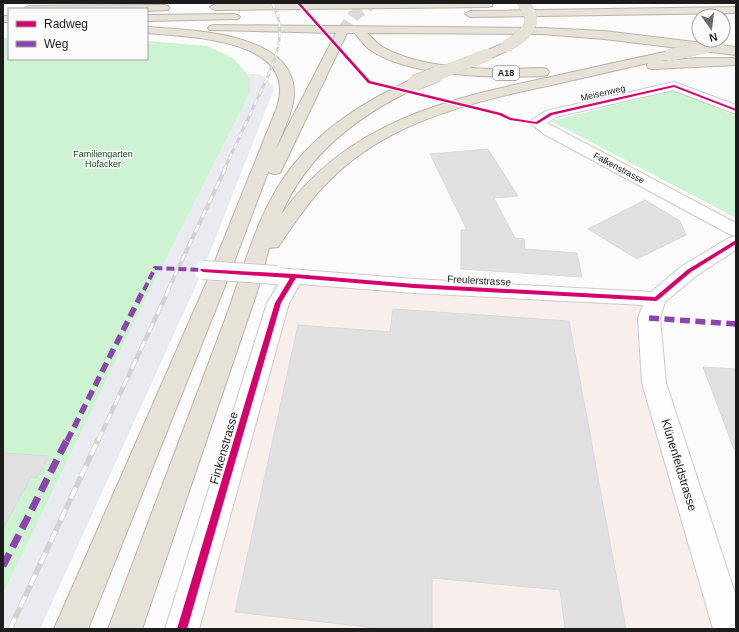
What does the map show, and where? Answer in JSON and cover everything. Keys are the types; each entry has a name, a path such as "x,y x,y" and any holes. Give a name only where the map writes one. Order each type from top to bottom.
{"highway":[{"path":"125,629 247,288 261,244 275,208 292,177 303,163 329,136 356,115 387,96 415,83 487,55 507,46 522,36 530,26 531,19 530,12 523,3"},
{"path":"115,8 547,3"},
{"path":"148,18 736,10"},
{"path":"148,30 306,28 503,29 563,32 628,38 736,51"},
{"path":"71,629 209,278 280,118 287,95 287,81 283,72 273,59 264,53 249,46 213,37 148,30"},
{"path":"209,278 342,32"},
{"name":"A18","path":"360,32 370,44 396,57 431,66 477,72 517,73 552,71 666,53"},
{"path":"628,38 736,56"},
{"path":"247,288 264,254 292,212 326,174 365,143 406,121 451,104 691,47"},
{"path":"594,71 673,63 736,62"}],"street":[{"name":"Meisenweg","path":"537,123 551,114 674,86 736,110"},
{"name":"Falkenstrasse","path":"537,123 549,131 736,230"},
{"path":"656,299 688,271 736,242"},
{"name":"Freulerstrasse","path":"209,278 285,275 414,286 656,299"},
{"name":"Finkenstrasse","path":"182,629 285,275"},
{"name":"Klünenfeldstrasse","path":"656,299 648,318 654,383 730,629"}],"shaded area":[{"path":"247,74 259,74 267,79 274,89 203,270 40,629 3,629 3,594 153,284 250,93 250,79"},
{"path":"277,275 656,299 649,318 730,629 164,629"}],"green space":[{"name":"Familiengarten Hofacker","path":"3,38 8,38 8,60 148,60 148,41 208,46 234,59 250,79 250,93 153,284 3,594"},
{"path":"675,90 736,116 736,218 551,121"}],"building":[{"path":"488,149 518,196 494,198 515,238 524,239 525,249 577,253 582,277 461,269 461,230 467,230 430,154"},
{"path":"645,200 680,221 686,235 637,259 588,229"},
{"path":"393,309 569,321 626,629 565,629 560,590 432,578 432,629 385,629 235,612 298,325 390,332"},
{"path":"703,367 736,369 736,449 734,449"},
{"path":"3,453 49,456 37,478 31,477 3,529"}],"tunnel":[{"path":"342,32 353,16 372,3"}],"railway":[{"path":"268,75 278,48 280,30 279,21 272,3"},
{"path":"224,170 269,74"},
{"path":"168,290 225,169"},
{"path":"98,441 169,289"},
{"path":"10,629 98,440"}],"marked path":[{"path":"3,566 155,268 203,270"},
{"path":"649,318 736,324"}],"cycle path":[{"path":"298,3 369,82 500,114 510,119 537,123 551,114 674,86 736,110"},
{"path":"203,270 414,286 656,299 689,271 736,242"},
{"path":"182,629 278,303 294,276"}]}
